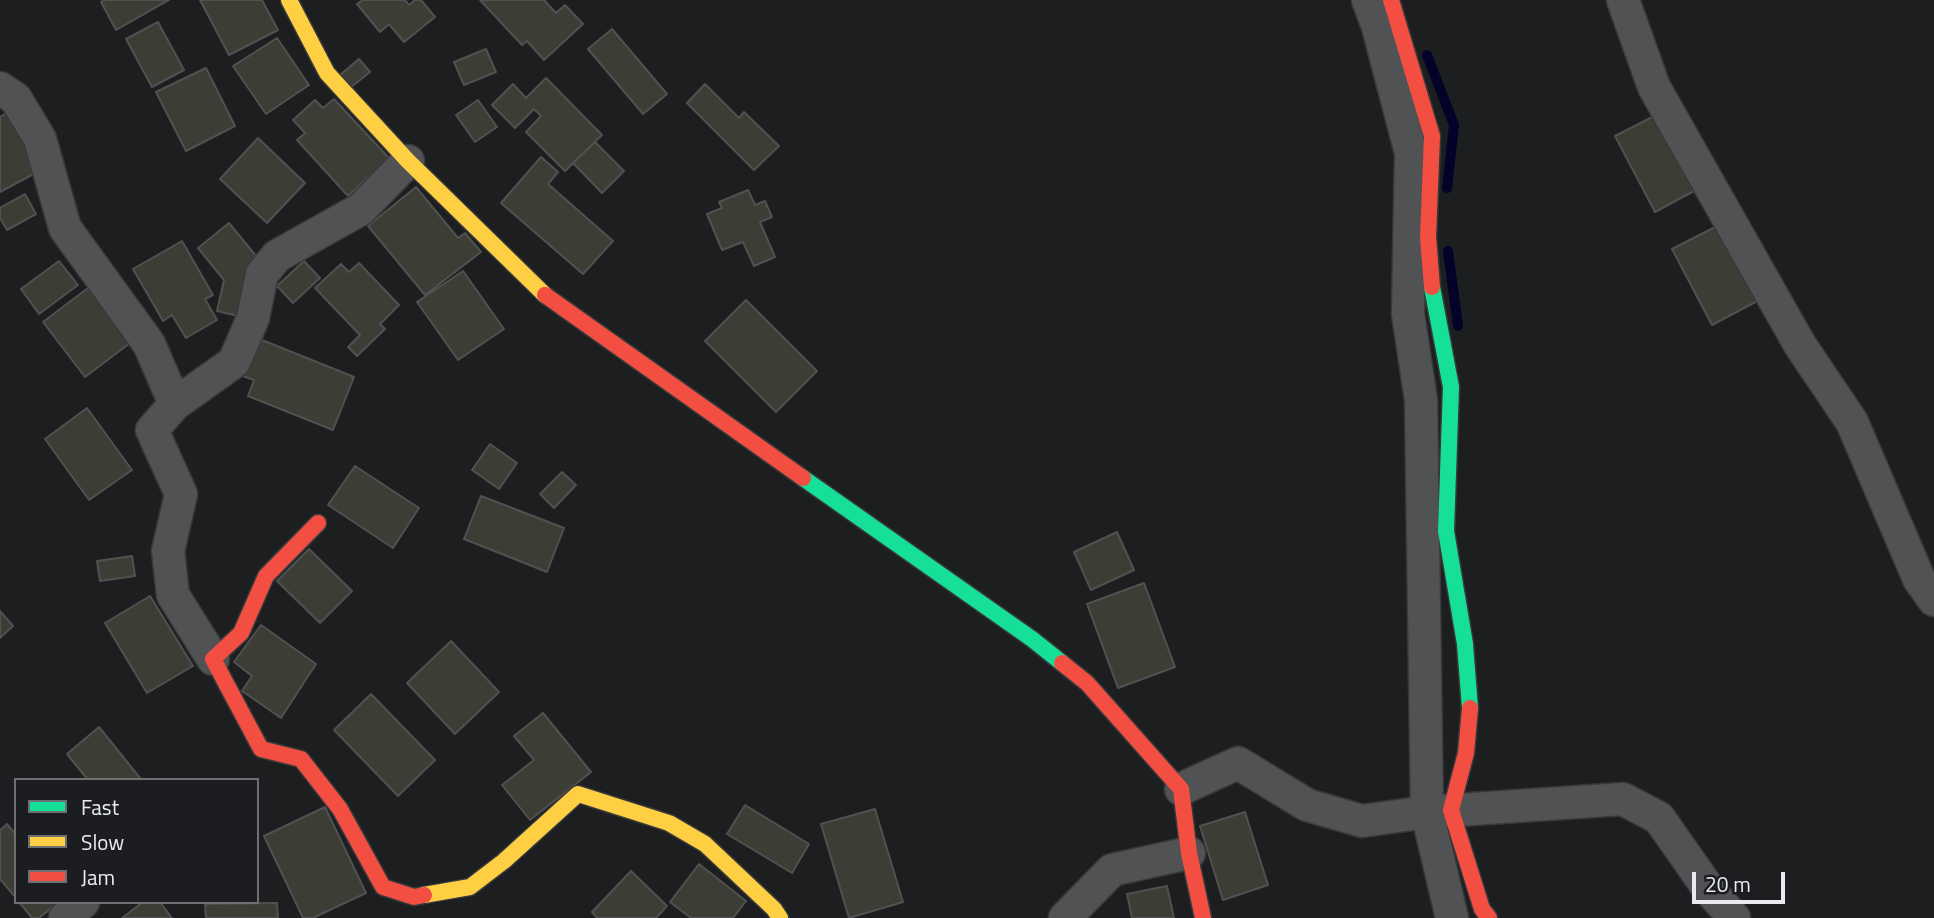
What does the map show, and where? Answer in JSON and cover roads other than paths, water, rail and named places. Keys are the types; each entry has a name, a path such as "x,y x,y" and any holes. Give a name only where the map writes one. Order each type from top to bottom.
{"street":[{"path":"289,0 327,74 408,161 551,301 1032,639 1087,683 1181,789 1189,853 1203,918"},
{"path":"1368,0 1378,27 1411,153 1408,314 1421,400 1439,811 1452,918"},
{"path":"1391,0 1432,136 1428,237 1432,292 1451,387 1446,531 1465,644 1470,706 1466,753 1439,811 1482,909 1489,918"},
{"path":"1623,0 1654,87 1800,345 1852,422 1919,579 1934,600"},
{"path":"0,88 16,99 40,139 65,228 149,344 175,404"},
{"path":"408,161 361,209 277,256 262,274 253,318 234,362 175,404 152,430 181,494 168,551 173,595 213,659 261,748 301,759 340,809 383,887 414,897 470,887 504,861 578,794 669,823 705,844 774,909 780,918"},
{"path":"213,659 241,633 266,576 318,523"},
{"path":"1181,789 1238,763 1307,805 1362,821 1439,811 1623,799 1659,818 1708,888 1734,918"},
{"path":"1065,918 1112,870 1189,853"},
{"path":"65,918 81,904"}],"waterway":[{"path":"1427,55 1454,125 1447,188"},
{"path":"1448,251 1458,326"}]}
